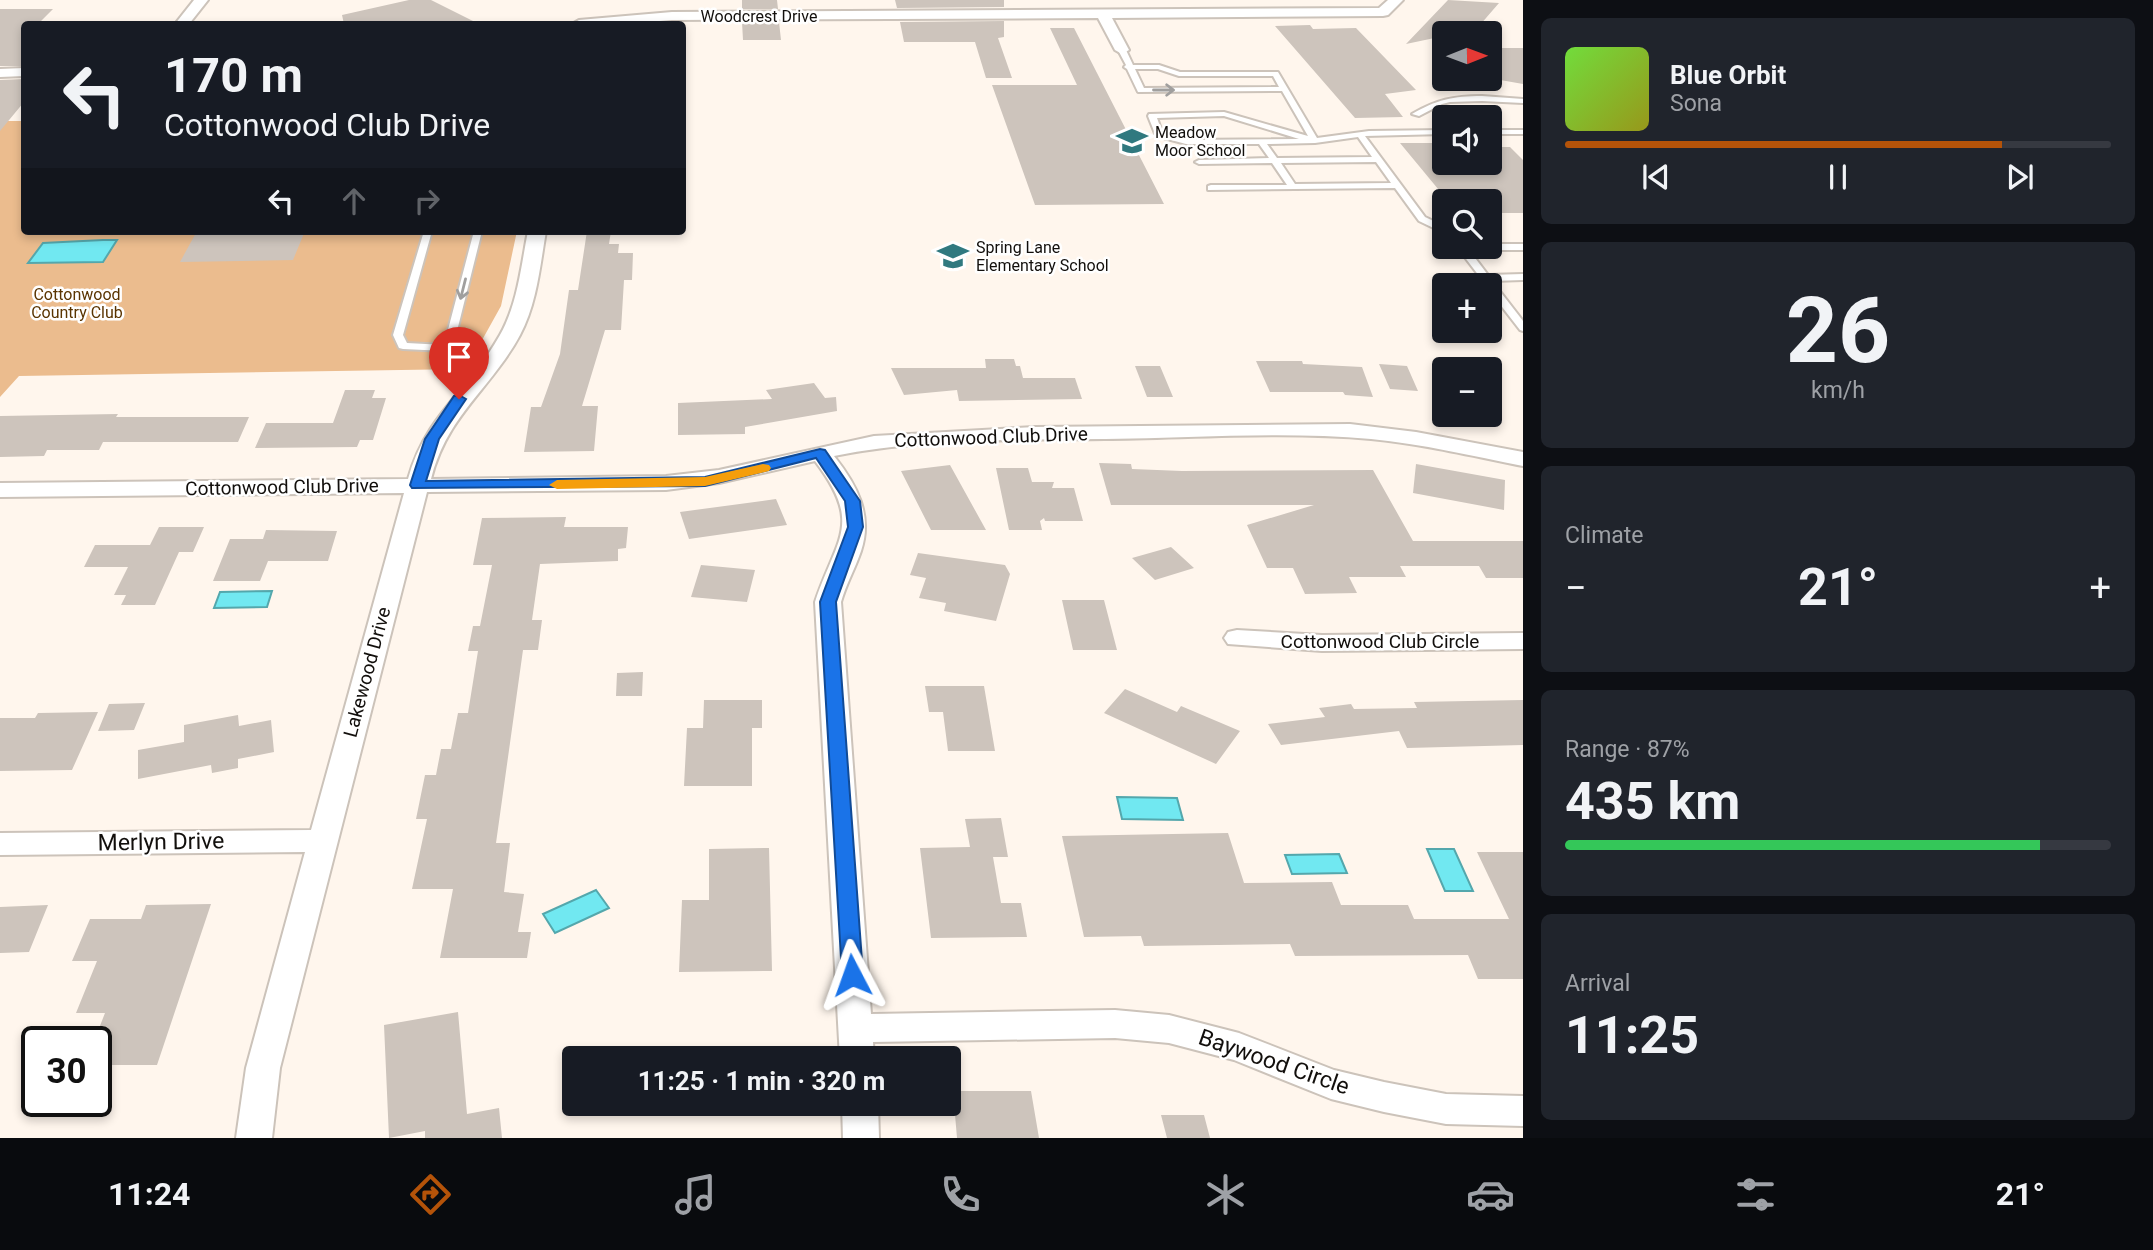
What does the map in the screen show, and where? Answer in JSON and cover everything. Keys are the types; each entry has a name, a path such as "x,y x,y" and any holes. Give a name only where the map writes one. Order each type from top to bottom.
{"street":[{"path":"184,21 201,0"},
{"path":"811,0 813,15"},
{"name":"Woodcrest Drive","path":"588,21 603,16 1383,12 1396,0"},
{"path":"1103,14 1122,50"},
{"path":"0,73 21,72"},
{"name":"Lakewood Drive","path":"254,1138 263,1068 426,453 440,425 494,361 518,320 536,235"},
{"name":"Cottonwood Club Drive","path":"0,490 705,481 862,444 966,435 1317,430 1392,435 1523,459"},
{"path":"820,453 853,501 856,527 828,602 857,1043"},
{"name":"Cottonwood Club Circle","path":"1237,638 1322,643 1523,641"},
{"name":"Merlyn Drive","path":"0,844 322,841"},
{"name":"Baywood Circle","path":"857,1043 1115,1024 1169,1028 1239,1047 1331,1084 1384,1097 1446,1109 1523,1111"},
{"path":"860,1116 861,1138"}],"lane":[{"path":"1122,50 1141,90 1284,89"},
{"path":"1128,67 1159,67 1179,74 1268,72 1280,78 1315,141"},
{"path":"1416,114 1438,103 1454,100 1523,101"},
{"path":"1315,141 1224,114 1152,116 1159,134 1186,142 1315,141 1360,134 1432,132"},
{"path":"1502,132 1523,132"},
{"path":"1360,134 1422,219 1432,224"},
{"path":"1261,141 1293,187"},
{"path":"1199,162 1378,159"},
{"path":"1211,187 1397,185"},
{"path":"427,235 398,335 403,346 449,348 457,353 494,361"},
{"path":"449,348 477,235"},
{"path":"1502,247 1523,247"},
{"path":"1502,278 1523,277"},
{"path":"1502,300 1523,328"}],"green space":[{"name":"Cottonwood Country Club","path":"0,121 21,121 21,235 516,235 501,306 466,369 19,376 0,397"}],"water":[{"path":"117,240 103,262 28,263 43,243"},
{"path":"272,591 267,607 214,608 220,592"},
{"path":"1117,797 1177,798 1183,820 1122,819"},
{"path":"1427,849 1454,849 1473,891 1445,891"},
{"path":"1339,854 1347,873 1292,874 1285,855"},
{"path":"596,890 609,908 555,933 543,914"}],"building":[{"path":"409,0 431,0 473,21 343,21 342,15"},
{"path":"742,0 777,0 778,9 742,9"},
{"path":"895,0 1004,0 1004,7 897,8"},
{"path":"1448,0 1499,3 1483,21 1432,21 1432,39 1406,44"},
{"path":"0,9 53,9 41,21 21,21 21,66 0,66"},
{"path":"1004,21 1004,37 998,38 1012,78 986,78 975,42 904,42 900,22"},
{"path":"742,22 779,22 781,40 743,40"},
{"path":"1310,25 1313,29 1356,28 1416,90 1385,94 1403,117 1355,118 1275,26"},
{"path":"1050,28 1074,28 1164,204 1035,205 992,85 1077,85"},
{"path":"1502,48 1523,48 1523,84 1502,80"},
{"path":"21,79 21,106 0,131 0,80"},
{"path":"1400,143 1432,143 1432,175 1502,175 1502,147 1510,147 1523,160 1523,213 1502,213 1502,189 1438,189"},
{"path":"195,235 303,235 293,260 180,262"},
{"path":"586,235 610,235 609,244 619,244 618,253 633,253 632,280 624,280 621,330 605,330 582,406 598,406 594,451 524,452 531,407 541,407 560,354 569,290 578,290"},
{"path":"985,359 1014,359 1016,366 1020,366 1023,378 1075,378 1082,399 959,401 957,390 904,395 891,368 986,368"},
{"path":"1256,361 1302,361 1303,364 1362,367 1373,397 1345,395 1343,392 1270,392"},
{"path":"1379,364 1407,366 1418,391 1390,389"},
{"path":"1135,366 1160,366 1173,397 1147,397"},
{"path":"814,383 825,398 836,397 837,411 745,427 745,434 678,435 678,403 772,399 766,390"},
{"path":"345,390 375,390 372,398 386,398 373,440 360,440 357,447 255,448 266,423 333,423"},
{"path":"118,414 116,417 249,417 238,442 103,442 99,450 47,450 44,456 0,457 0,416"},
{"path":"1099,463 1131,464 1132,469 1182,471 1373,470 1413,541 1523,541 1523,578 1486,578 1479,566 1400,566 1406,577 1349,577 1357,593 1305,594 1293,568 1267,568 1247,525 1314,505 1111,505"},
{"path":"1416,464 1505,480 1504,510 1413,493"},
{"path":"950,465 986,530 931,530 901,471"},
{"path":"996,468 1028,468 1032,482 1054,482 1052,488 1074,488 1083,521 1045,521 1044,518 1040,521 1042,530 1009,530"},
{"path":"776,499 787,525 689,539 680,512"},
{"path":"566,517 564,527 628,527 626,548 618,549 618,561 540,564 532,620 542,620 538,650 523,650 496,843 510,843 504,892 524,894 518,932 531,932 527,958 440,958 453,889 412,889 427,819 416,819 425,775 436,775 441,749 451,749 458,713 468,713 478,651 468,651 473,626 480,626 492,565 473,565 482,518"},
{"path":"159,527 204,527 193,552 179,552 155,605 121,605 126,595 114,595 128,567 84,567 95,545 150,545"},
{"path":"266,530 337,531 328,561 268,561 260,581 213,581 230,539 263,539"},
{"path":"1171,547 1194,568 1155,580 1132,558"},
{"path":"918,553 1005,565 1010,574 996,621 944,611 946,603 919,598 926,578 910,575"},
{"path":"701,565 755,570 747,602 691,597"},
{"path":"1062,600 1104,600 1117,650 1073,650"},
{"path":"643,672 642,696 616,696 617,673"},
{"path":"925,686 984,686 995,751 948,751 943,712 929,712"},
{"path":"1125,689 1177,712 1181,706 1240,731 1216,764 1104,713"},
{"path":"704,700 762,700 762,728 752,728 752,786 684,786 687,728 703,728"},
{"path":"1523,700 1523,745 1407,748 1399,731 1281,745 1268,724 1325,717 1319,708 1351,704 1354,709 1417,708 1414,702"},
{"path":"145,703 134,730 98,731 109,704"},
{"path":"98,712 72,770 0,771 0,718 35,718 38,713"},
{"path":"238,715 239,726 271,720 274,752 238,759 238,768 212,773 211,765 138,779 138,750 184,742 184,725"},
{"path":"1001,818 1008,857 993,857 1001,903 1021,903 1027,937 931,938 920,848 970,847 965,819"},
{"path":"1228,833 1244,883 1332,882 1341,905 1408,905 1414,919 1509,919 1477,852 1523,852 1523,979 1478,979 1468,955 1295,956 1290,944 1144,946 1141,936 1084,937 1062,836"},
{"path":"769,848 772,971 679,972 682,900 709,900 709,849"},
{"path":"211,904 157,1065 112,1065 112,1026 100,1026 105,1013 76,1013 97,961 72,961 90,919 141,919 146,905"},
{"path":"48,905 29,952 0,953 0,907"},
{"path":"458,1012 467,1114 499,1108 502,1138 425,1138 425,1131 389,1138 384,1025"},
{"path":"961,1091 1031,1091 1039,1138 957,1138 955,1116 961,1116"},
{"path":"1161,1115 1204,1115 1210,1138 1167,1138"}],"slow traffic":[{"path":"557,485 705,481 763,468"}],"place":[{"name":"Meadow Moor School","path":"1132,141"},
{"name":"Spring Lane Elementary School","path":"953,256"}],"route":[{"path":"459,399 432,439 417,485 666,484 705,481 820,453 838,476 853,501 856,527 849,552 835,578 828,602 852,975"}]}
